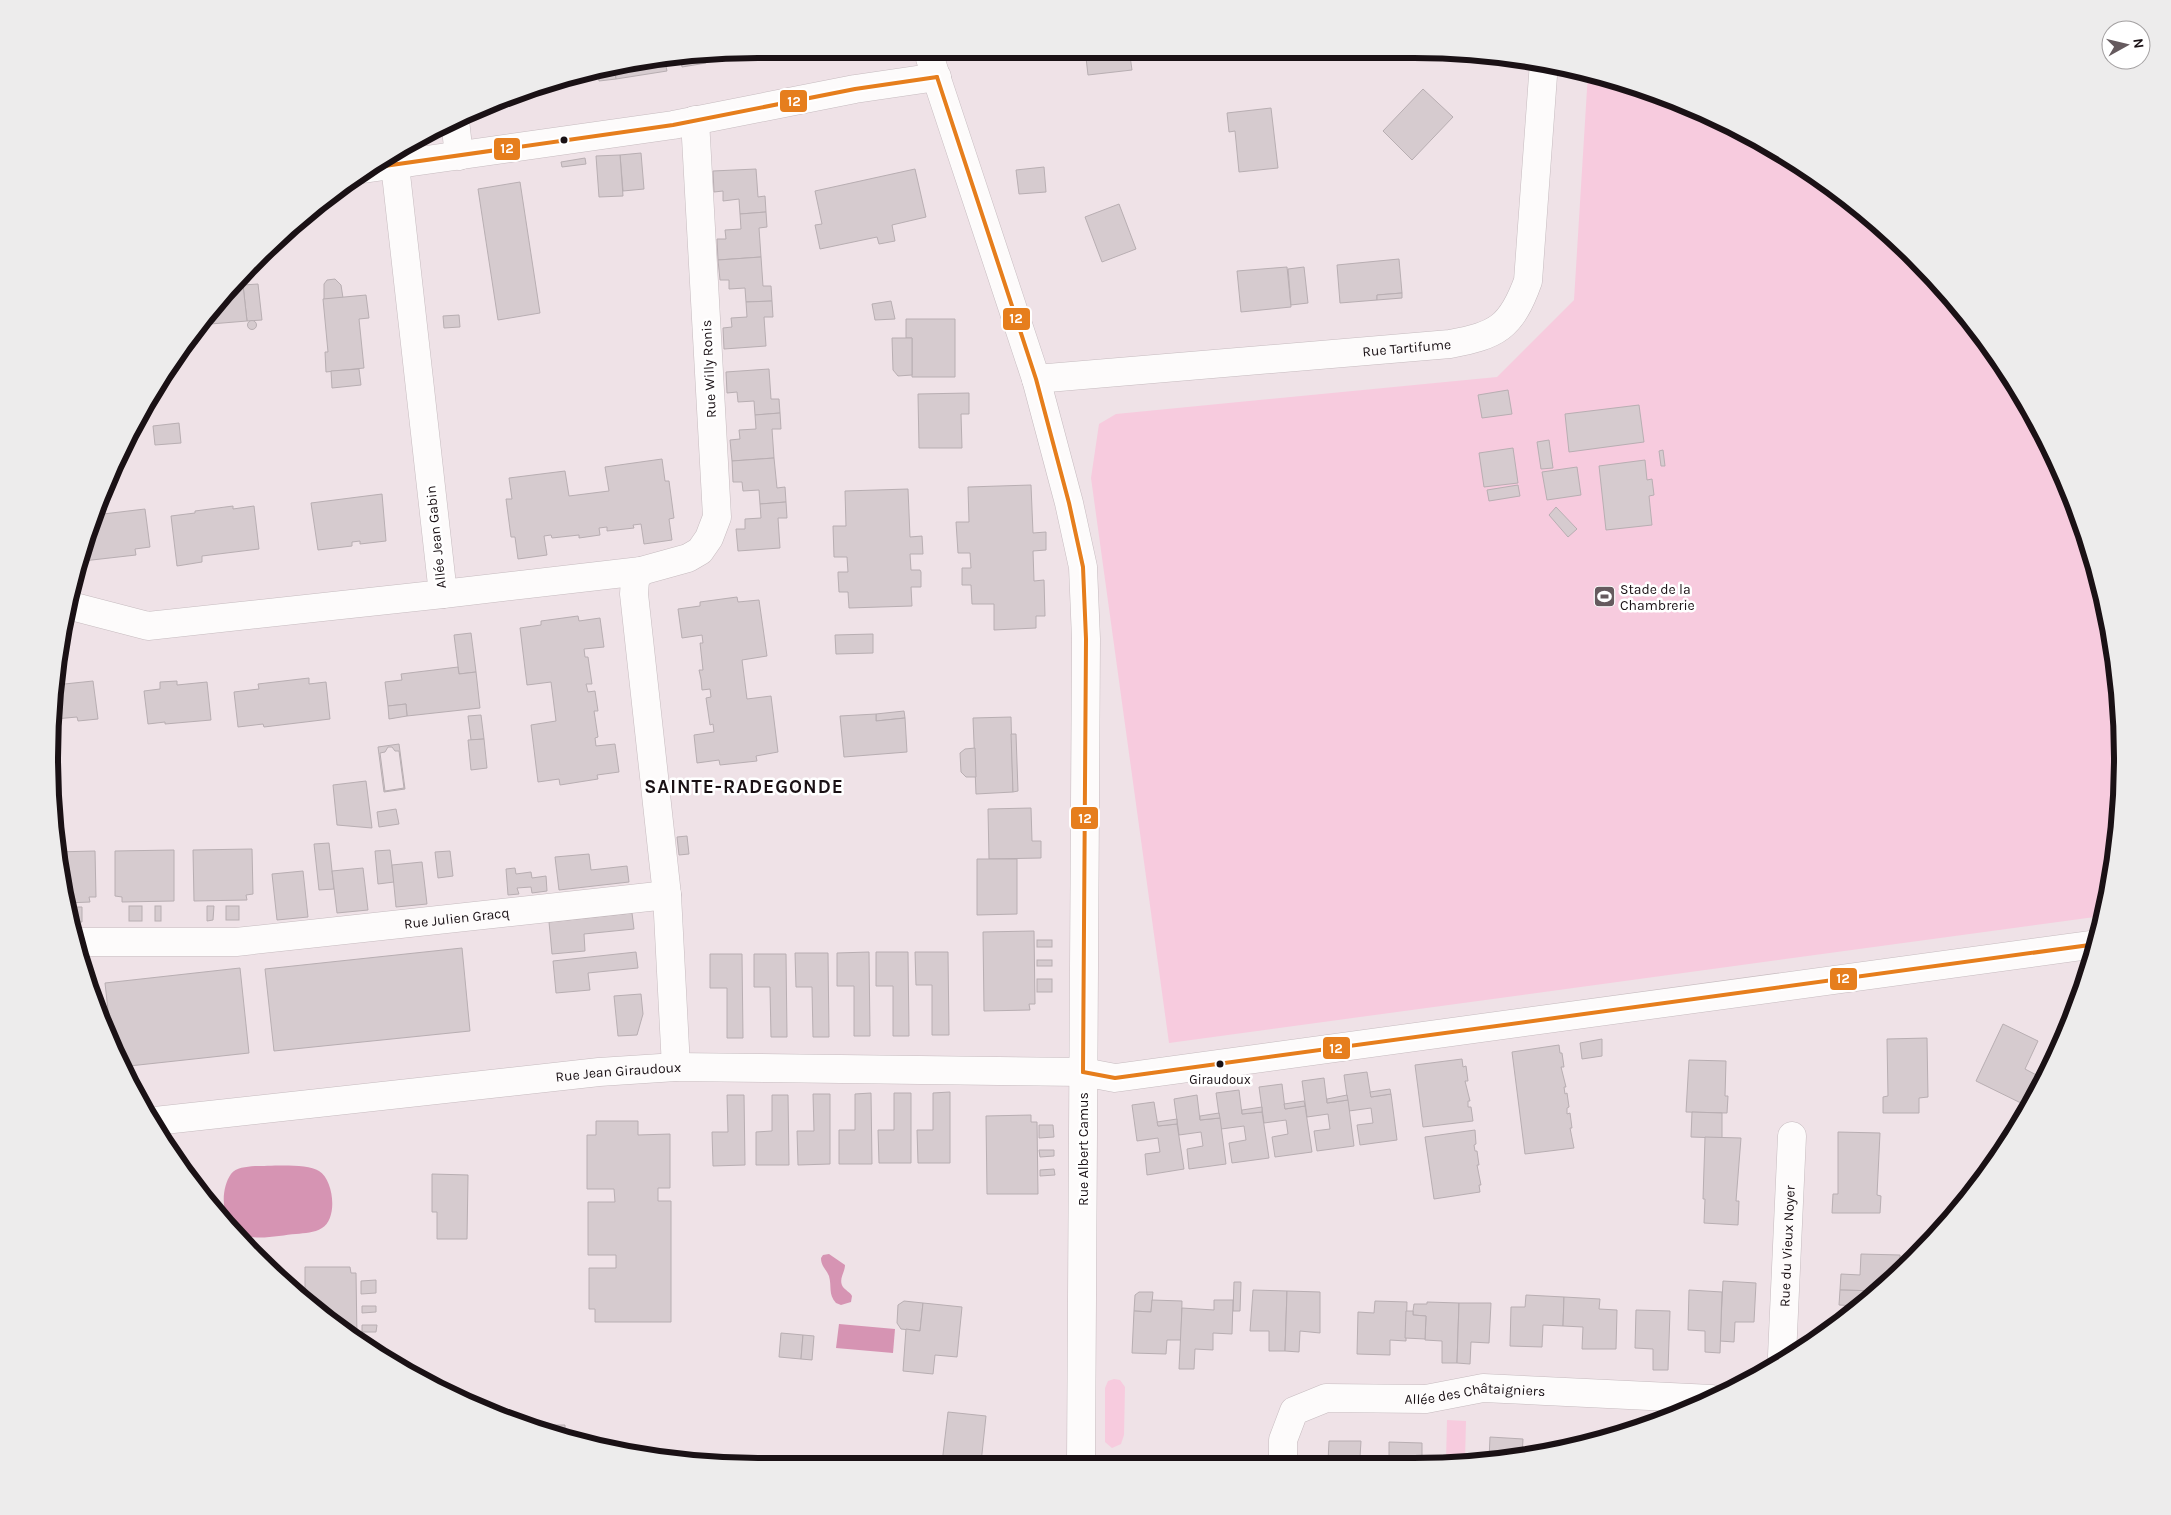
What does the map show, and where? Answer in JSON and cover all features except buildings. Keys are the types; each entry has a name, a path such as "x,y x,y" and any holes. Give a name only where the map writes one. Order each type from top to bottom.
{"street":[{"name":"Rue Albert Camus","path":"930,58 1036,379 1084,567 1086,639 1081,1458"},
{"name":"Rue Tartifume","path":"1036,379 1450,344 1480,338 1505,324 1520,304 1528,281 1543,70"},
{"path":"382,167 695,120 846,91 937,76"},
{"name":"Rue Willy Ronis","path":"443,594 641,571 688,558 700,551 709,538 717,517 695,120"},
{"path":"456,127 458,156"},
{"name":"Allée Jean Gabin","path":"74,607 148,626 443,594 395,165"},
{"path":"641,571 635,580 634,594 667,894 676,1067"},
{"name":"Rue Julien Gracq","path":"82,942 236,942 667,894"},
{"name":"Rue Jean Giraudoux","path":"159,1121 589,1073 676,1067 1083,1072 1116,1078 2088,945"},
{"name":"Rue du Vieux Noyer","path":"1782,1353 1792,1136"},
{"name":"Allée des Châtaigniers","path":"1283,1458 1283,1440 1294,1411 1326,1398 1426,1399 1483,1388 1694,1398"}],"shaded area":[{"name":"Stade de la Chambrerie","path":"1588,79 1639,95 1681,111 1764,151 1840,202 1875,231 1940,296 1969,331 1996,369 2020,408 2060,490 2090,576 2108,666 2114,758 2108,849 2095,917 1169,1043 1091,478 1099,424 1116,414 1497,377 1574,300"},
{"path":"279,1165 313,1168 319,1171 328,1182 331,1191 332,1208 327,1223 319,1230 313,1232 259,1238 248,1236 226,1213 224,1206 227,1181 233,1172 242,1168"},
{"path":"829,1254 845,1265 841,1279 844,1288 852,1296 851,1302 841,1305 836,1303 832,1297 829,1276 821,1261 823,1255"},
{"path":"839,1324 895,1329 893,1353 836,1348"},
{"path":"1120,1380 1125,1387 1124,1435 1121,1444 1112,1448 1105,1442 1105,1388 1108,1381"},
{"path":"1447,1420 1466,1421 1465,1455 1446,1457"}],"transit line":[{"name":"12","path":"937,77 1036,379 1069,503 1083,567 1086,639 1083,1072"},
{"name":"12","path":"383,166 673,125 855,89 937,77"},
{"name":"12","path":"1083,1072 1115,1078 2088,945"}],"place":[{"name":"Stade de la Chambrerie","path":"1604,597"},
{"name":"Giraudoux","path":"1220,1064"}],"district":[{"name":"SAINTE-RADEGONDE","path":"744,787"}]}
